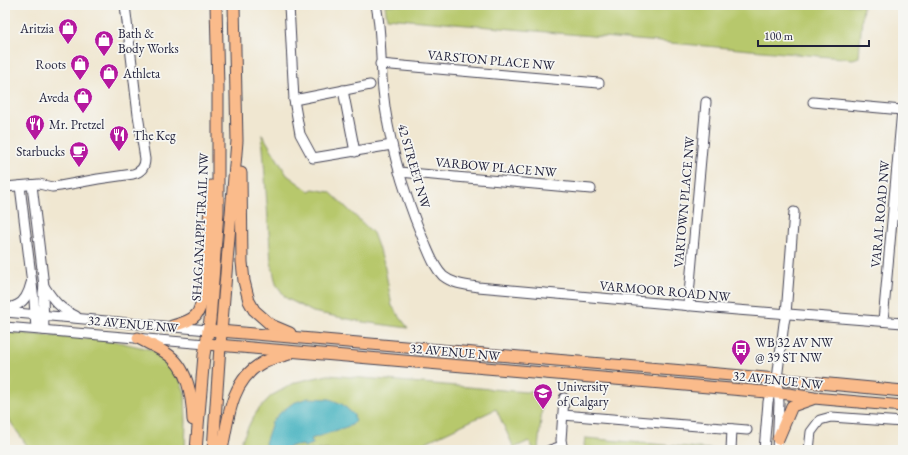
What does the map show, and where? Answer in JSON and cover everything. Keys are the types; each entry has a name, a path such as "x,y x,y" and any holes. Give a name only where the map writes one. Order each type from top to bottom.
{"main road":[{"name":"SHAGANAPPI TRAIL NW","path":"196,450 212,294 218,212 216,5"},
{"path":"213,450 221,331 237,141 234,5"},
{"path":"237,141 240,150 242,262 244,281 249,301 254,310 271,325 302,338"},
{"path":"172,326 189,320 196,315 199,310 204,289 211,179 218,167"},
{"name":"32 AVENUE NW","path":"208,330 903,391"},
{"path":"138,338 167,353 185,374 189,385 192,402 192,450"},
{"name":"32 AVENUE NW","path":"206,344 789,394 814,398 903,406"},
{"path":"222,450 232,402 244,380 250,372 263,363 294,352"},
{"path":"777,445 792,406 814,398"}],"street":[{"path":"5,187 39,184 55,187 140,172 145,162 125,5"},
{"path":"289,5 294,100 300,134 314,158 392,145"},
{"name":"42 STREET NW","path":"376,5 379,24 380,64 383,91 392,145 399,172 404,189 433,262 438,270 447,278"},
{"name":"VARSTON PLACE NW","path":"380,64 599,83"},
{"path":"294,100 370,85"},
{"path":"343,90 355,152"},
{"name":"VARTOWN PLACE NW","path":"688,306 706,102"},
{"path":"813,102 902,110"},
{"name":"VARAL ROAD NW","path":"883,321 902,110"},
{"name":"VARBOW PLACE NW","path":"399,172 591,189"},
{"path":"32,185 44,286 40,315 40,330"},
{"path":"20,186 32,277 40,315"},
{"path":"777,445 775,393 786,314 794,212"},
{"path":"893,215 903,216"},
{"path":"5,311 22,302 29,291 32,277"},
{"name":"VARMOOR ROAD NW","path":"447,278 456,283 478,287 688,306 903,323"},
{"path":"44,286 53,300 66,312 82,318"},
{"name":"32 AVENUE NW","path":"5,311 208,330"},
{"name":"32 AVENUE NW","path":"5,327 206,344"},
{"path":"764,450 768,402 775,393"},
{"path":"550,450 562,448 561,440 564,398"},
{"path":"563,415 747,430"},
{"path":"809,450 811,432 820,420 831,417 903,422"},
{"path":"731,450 732,429"}],"green space":[{"path":"385,5 863,5 859,57 853,59 387,18"},
{"path":"262,134 287,175 309,191 313,189 330,192 373,233 384,263 392,306 408,328 363,322 313,312 286,298 276,284 271,262"},
{"path":"5,332 114,341 153,350 164,357 177,372 185,393 185,450 30,450 5,414"},
{"path":"328,375 526,392 544,387 538,450 533,448 529,441 514,448 496,409 409,450 240,450 242,440 251,421 258,410 271,396 296,382"},
{"path":"585,438 721,450 586,450 584,445"}],"water":[{"path":"308,398 330,399 342,404 354,415 355,421 352,425 311,439 313,444 304,447 303,445 296,445 279,450 267,449 265,443 272,422 281,412 293,403"}],"place":[{"name":"Aritzia","path":"68,45"},
{"name":"Bath & Body Works","path":"104,57"},
{"name":"Roots","path":"80,81"},
{"name":"Athleta","path":"109,90"},
{"name":"Aveda","path":"83,114"},
{"name":"Mr. Pretzel","path":"35,141"},
{"name":"The Keg","path":"119,152"},
{"name":"Starbucks","path":"79,168"},
{"name":"WB 32 AV NW @ 39 ST NW","path":"741,366"},
{"name":"University of Calgary","path":"543,410"}]}
